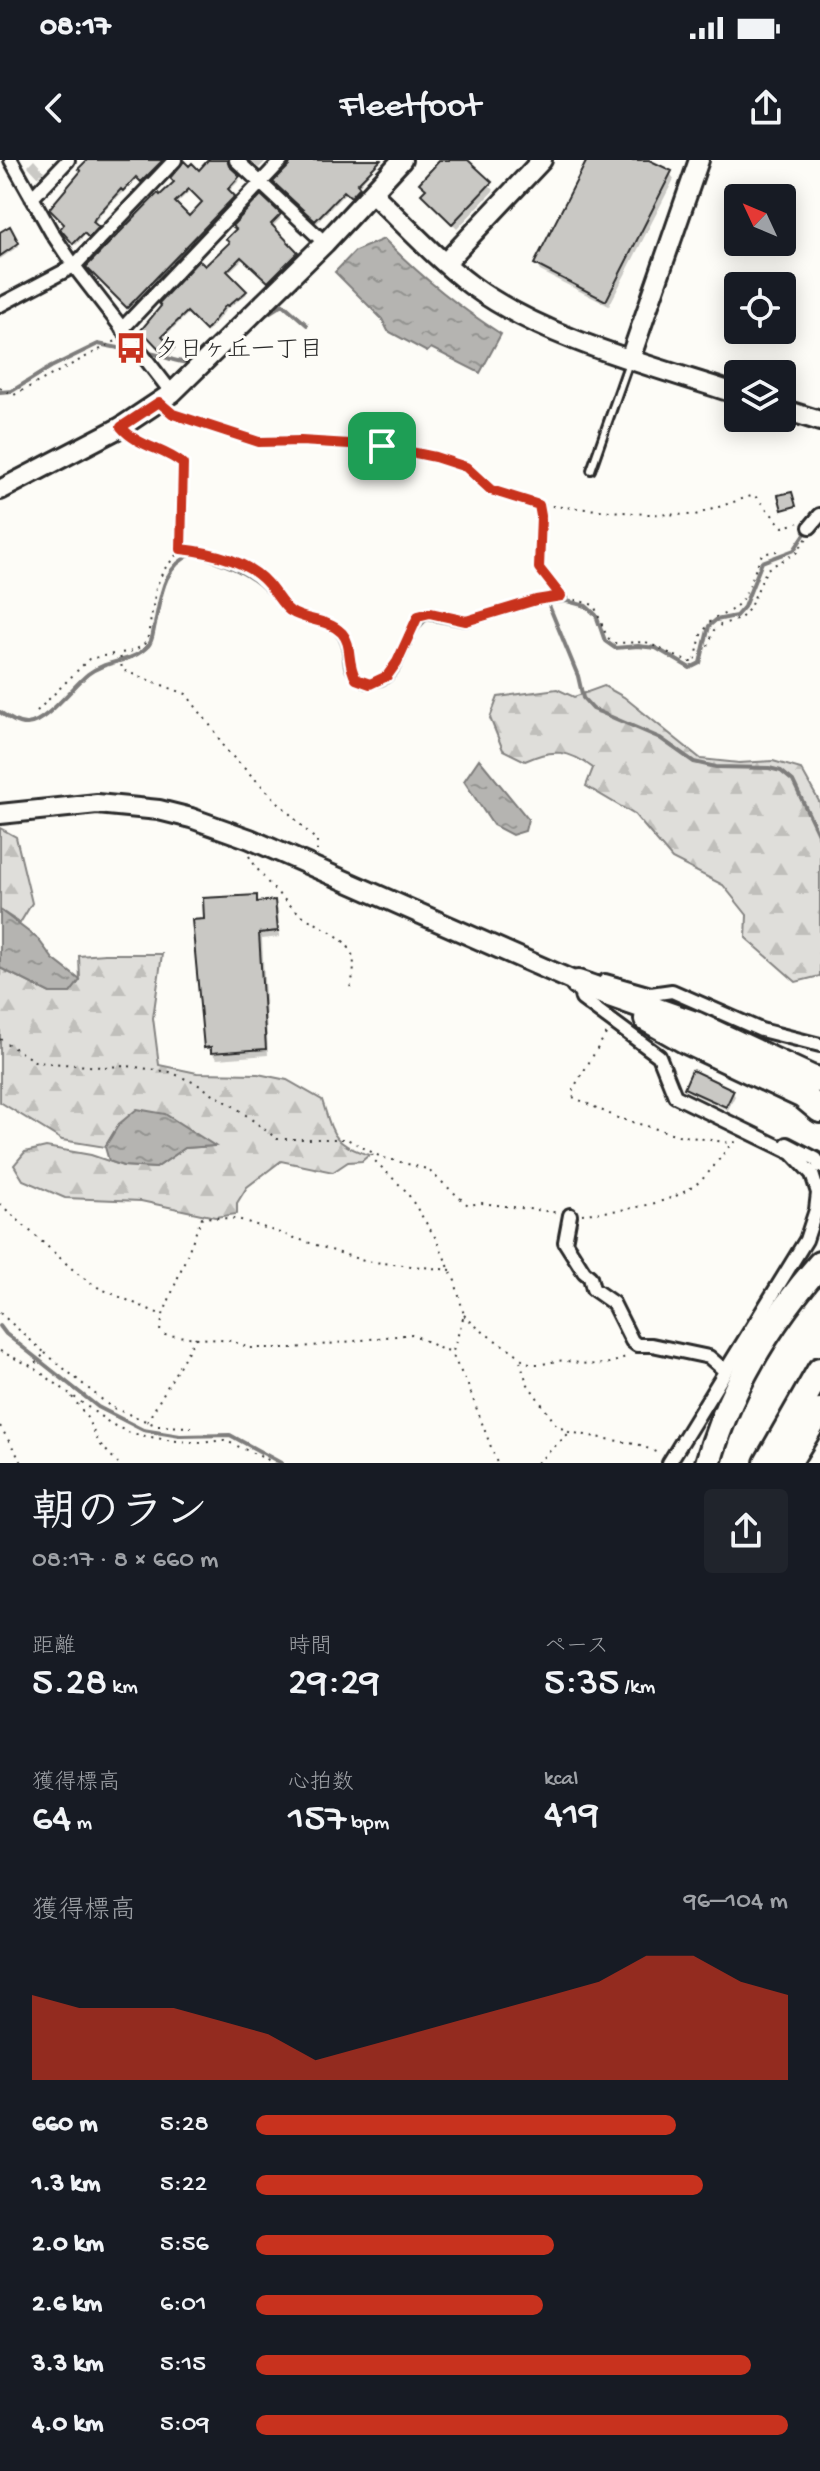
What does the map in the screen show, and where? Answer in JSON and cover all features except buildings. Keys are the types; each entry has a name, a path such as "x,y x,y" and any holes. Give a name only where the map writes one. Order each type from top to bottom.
{"highway":[{"path":"586,986 695,1024 816,1092"},
{"path":"708,1463 731,1400 765,1336 820,1264"},
{"path":"767,1463 820,1370"},
{"path":"788,1463 820,1411"}],"street":[{"path":"11,160 74,266 124,332 166,398"},
{"path":"32,198 68,160"},
{"path":"0,305 74,266 175,160"},
{"path":"236,160 325,243"},
{"path":"124,332 282,160"},
{"path":"0,490 121,427 166,398 325,243 402,160"},
{"path":"445,263 542,160"},
{"path":"630,359 699,160"},
{"path":"372,193 471,285 514,312 630,359 724,389"},
{"path":"796,413 820,421"},
{"path":"809,532 820,515"},
{"path":"0,814 97,804 159,810 213,825 586,986"},
{"path":"670,1461 806,1240 818,1193 812,1174 792,1153 675,1096 659,1056 582,999 589,976 651,994 672,991 761,1030 820,1045"},
{"path":"768,1142 792,1144 816,1159 820,1166"},
{"path":"570,1215 565,1242 590,1277 593,1289 613,1303 625,1332 637,1345 652,1345 709,1357 724,1370"}],"lane":[{"path":"591,470 630,359"}],"path":[{"path":"0,388 14,395 124,332"},
{"path":"166,398 173,414 259,442 382,446 435,457 466,467 491,490 539,505 695,515 754,495 783,527 796,522 809,532 796,553 767,569 749,609 740,619 722,624 714,630 708,646"},
{"path":"37,711 89,659 134,651 147,642 156,588 163,571 181,549 183,464 175,457 131,438 121,427"},
{"path":"539,505 539,568 561,596"},
{"path":"181,549 204,551 253,570 289,611 330,624 344,635 350,650 348,666 356,679 370,684 387,676 397,662 418,616 430,613 466,621 536,600 561,596 594,605 607,637 614,643 646,642 688,662 695,662 701,635 713,618 730,613 741,605 762,554 777,551"},
{"path":"120,653 122,670 186,694 224,748 317,841 316,868"},
{"path":"246,851 263,879 294,909 347,945 353,955 353,977 349,991"},
{"path":"613,1022 573,1089 573,1097 618,1118 678,1135 732,1143 755,1136"},
{"path":"0,1039 36,1062 128,1066 170,1072 217,1096 277,1139 347,1139 372,1153 427,1169 468,1205 482,1203 570,1215 628,1210 673,1196 698,1184 732,1143"},
{"path":"372,1153 374,1160 406,1191 435,1237 451,1270 464,1315 494,1342 512,1350 519,1359 527,1383 557,1426 569,1432 640,1445 670,1461"},
{"path":"0,1204 79,1275 99,1288 163,1315"},
{"path":"451,1270 364,1261 238,1219 202,1217 163,1315 160,1331 165,1335 232,1341 249,1348 295,1348 412,1334 443,1350 453,1351"},
{"path":"0,1313 111,1407 158,1426 194,1427"},
{"path":"464,1315 453,1351 454,1359 467,1383 497,1463"},
{"path":"147,1422 196,1336"},
{"path":"519,1359 537,1364 556,1359 587,1366 620,1360 637,1345"},
{"path":"0,1351 33,1367 111,1424 130,1433 201,1443 224,1440 275,1463"},
{"path":"33,1367 45,1353"},
{"path":"69,1393 85,1414 99,1443 118,1463"},
{"path":"0,1426 22,1463"},
{"path":"537,1463 569,1432"}],"green space":[{"path":"604,686 624,697 701,759 739,763 773,761 801,769 820,803 820,976 796,982 746,938 747,915 723,885 672,859 635,815 586,786 593,768 568,754 544,754 525,761 503,750 490,718 498,697 557,689 574,697"},
{"path":"0,828 16,837 32,903 20,923 0,910"},
{"path":"162,954 153,1018 159,1065 197,1073 258,1074 287,1080 322,1100 332,1129 341,1142 369,1155 362,1161 348,1162 333,1172 281,1161 247,1187 237,1203 237,1214 215,1217 141,1201 65,1198 23,1180 14,1165 25,1152 46,1147 91,1155 123,1166 156,1168 185,1148 213,1146 119,1124 105,1147 62,1140 0,1102 0,968 50,993 70,993 80,980 79,956"}],"water":[{"path":"384,239 440,290 501,334 480,373 431,348 427,352 388,331 382,319 335,272 355,251"},
{"path":"479,759 528,819 525,831 512,835 493,825 464,781"},
{"path":"0,910 38,939 53,959 80,980 70,993 50,993 0,968"},
{"path":"137,1109 165,1114 215,1146 185,1148 156,1168 123,1166 109,1161 105,1147 119,1124"}],"waterway":[{"path":"259,319 283,304 307,325"},
{"path":"0,392 12,391 98,344 134,351"},
{"path":"143,352 191,363"},
{"path":"0,712 20,723 34,722 51,711 95,669 141,652 151,641 165,582 176,565 194,553 234,568 252,579 290,616 330,629 343,647 348,674 365,688 384,684 391,679 420,625 427,619 466,626 541,603 567,601 586,606 596,615 605,641 615,648 656,648 690,668 700,663 709,626 716,620 736,616 744,607 762,562 794,550 808,529"},
{"path":"548,603 578,676 583,698 593,709 660,738 694,762 716,767 781,771 793,781 820,838"},
{"path":"0,1326 98,1407 143,1430 180,1436 230,1435 281,1463"}],"place":[{"name":"夕日ヶ丘一丁目","path":"131,348"}],"route":[{"path":"159,402 173,414 259,442 382,446 466,467 491,490 539,505 539,568 561,596 536,600 466,621 430,613 418,616 397,662 387,676 370,684 356,679 348,666 350,650 344,635 330,624 289,611 253,570 204,551 181,549 183,464 175,457 131,438 121,427 159,402"}]}
